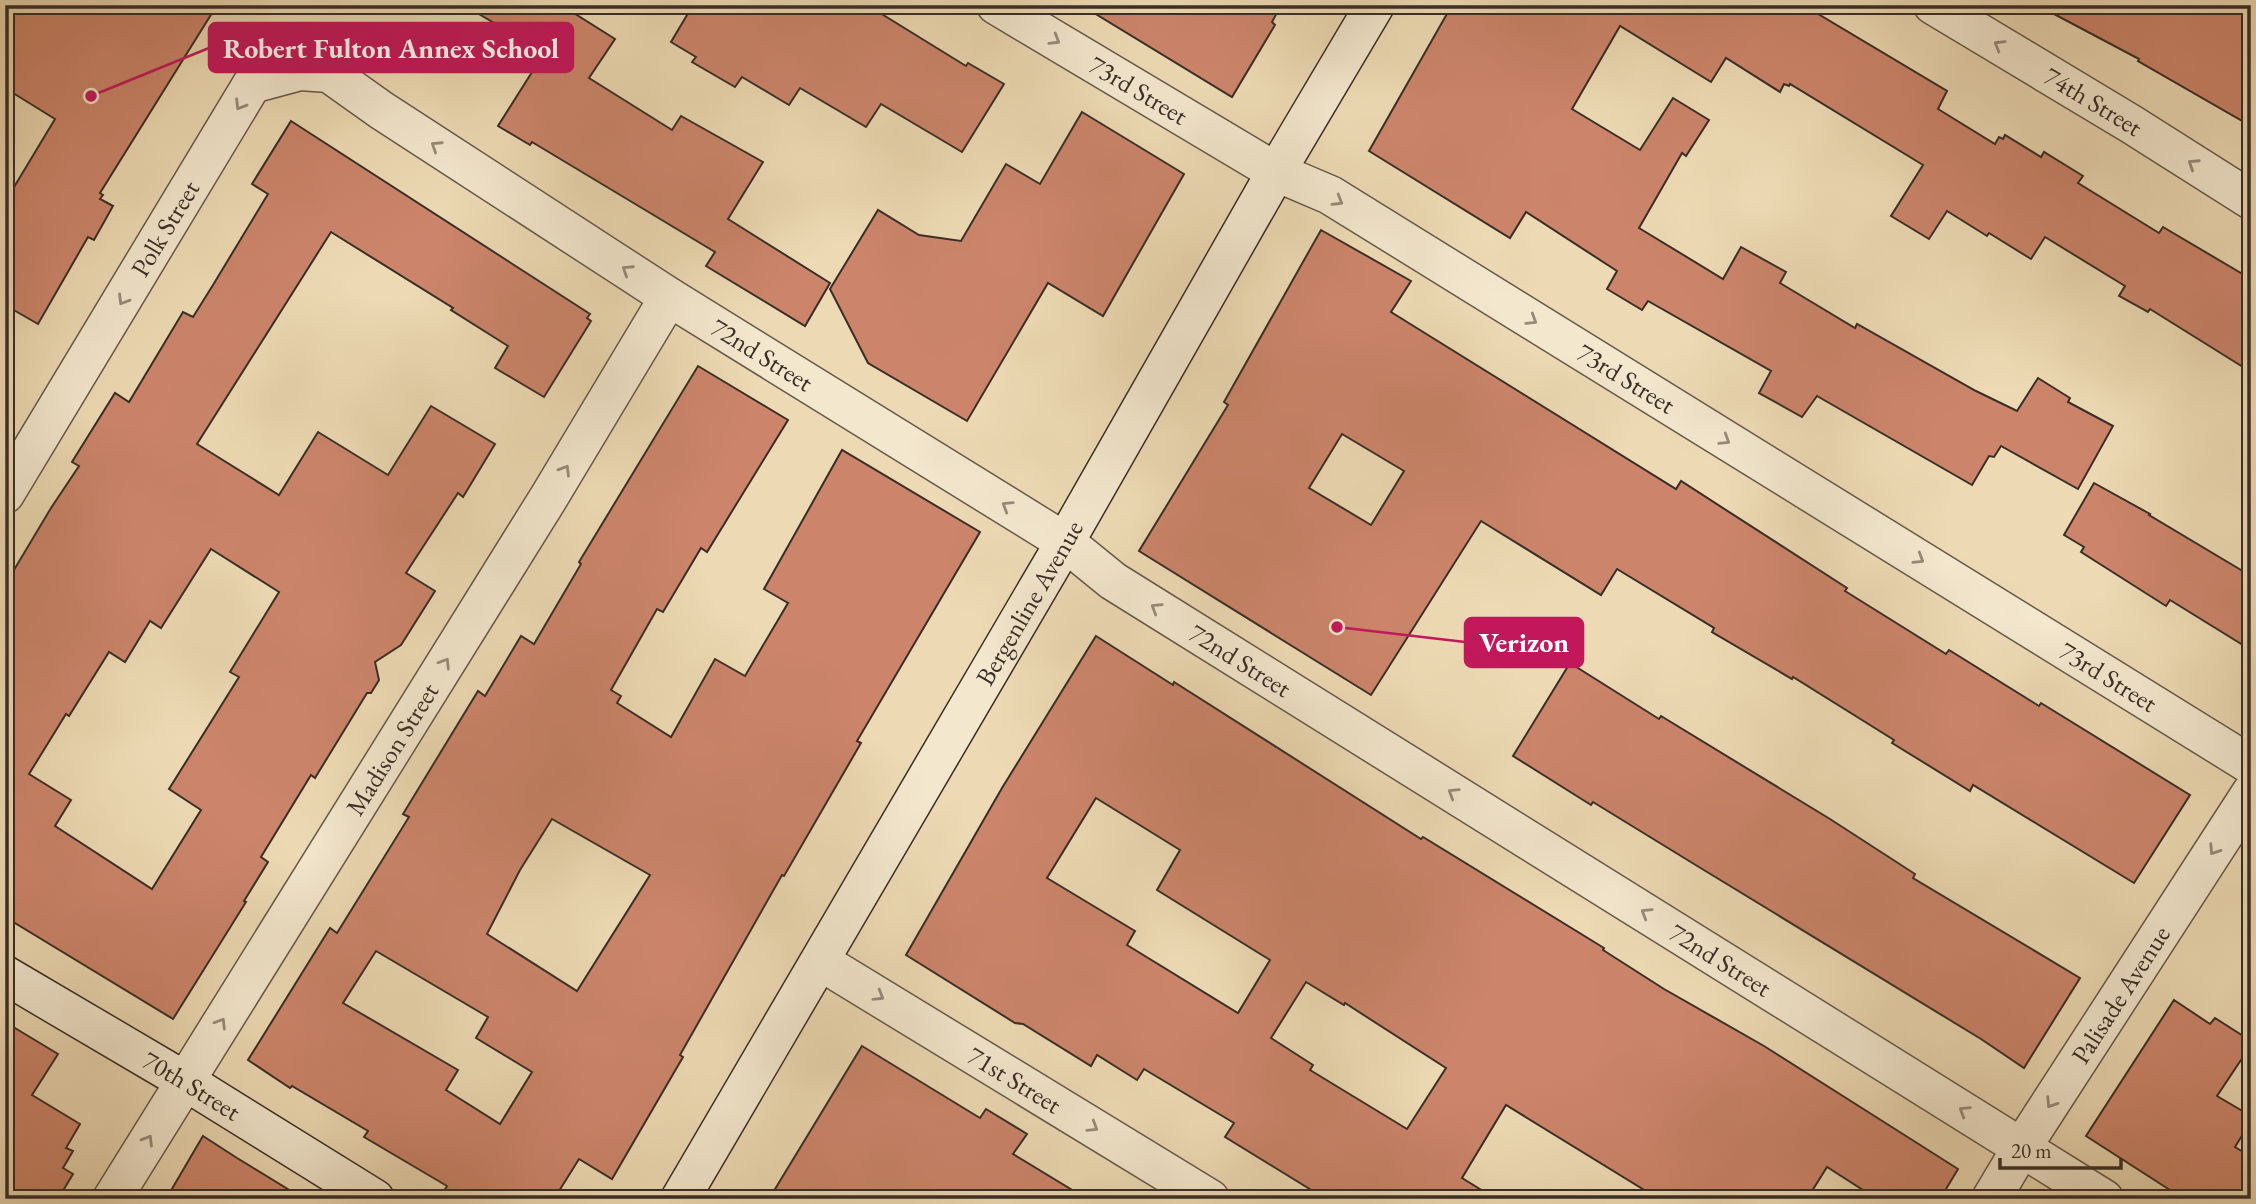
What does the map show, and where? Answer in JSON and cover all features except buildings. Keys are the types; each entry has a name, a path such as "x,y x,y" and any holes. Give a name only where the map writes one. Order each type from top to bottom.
{"street":[{"name":"73rd Street","path":"996,5 1276,172 1330,195 2251,765"},
{"name":"Bergenline Avenue","path":"680,1199 1065,542 1276,172 1375,5"},
{"name":"74th Street","path":"1933,5 2131,124 2251,201"},
{"name":"Polk Street","path":"5,494 253,84 300,71 329,74 381,110"},
{"name":"72nd Street","path":"381,110 669,297 1065,542 1112,581 2104,1199"},
{"name":"Madison Street","path":"112,1199 549,497 669,297"},
{"name":"Palisade Avenue","path":"1991,1199 2251,793"},
{"name":"71st Street","path":"820,961 1210,1199"},
{"name":"70th Street","path":"5,975 185,1081 375,1199"}],"place":[{"name":"Robert Fulton Annex School","path":"91,96"},
{"name":"Verizon","path":"1337,627"}]}
